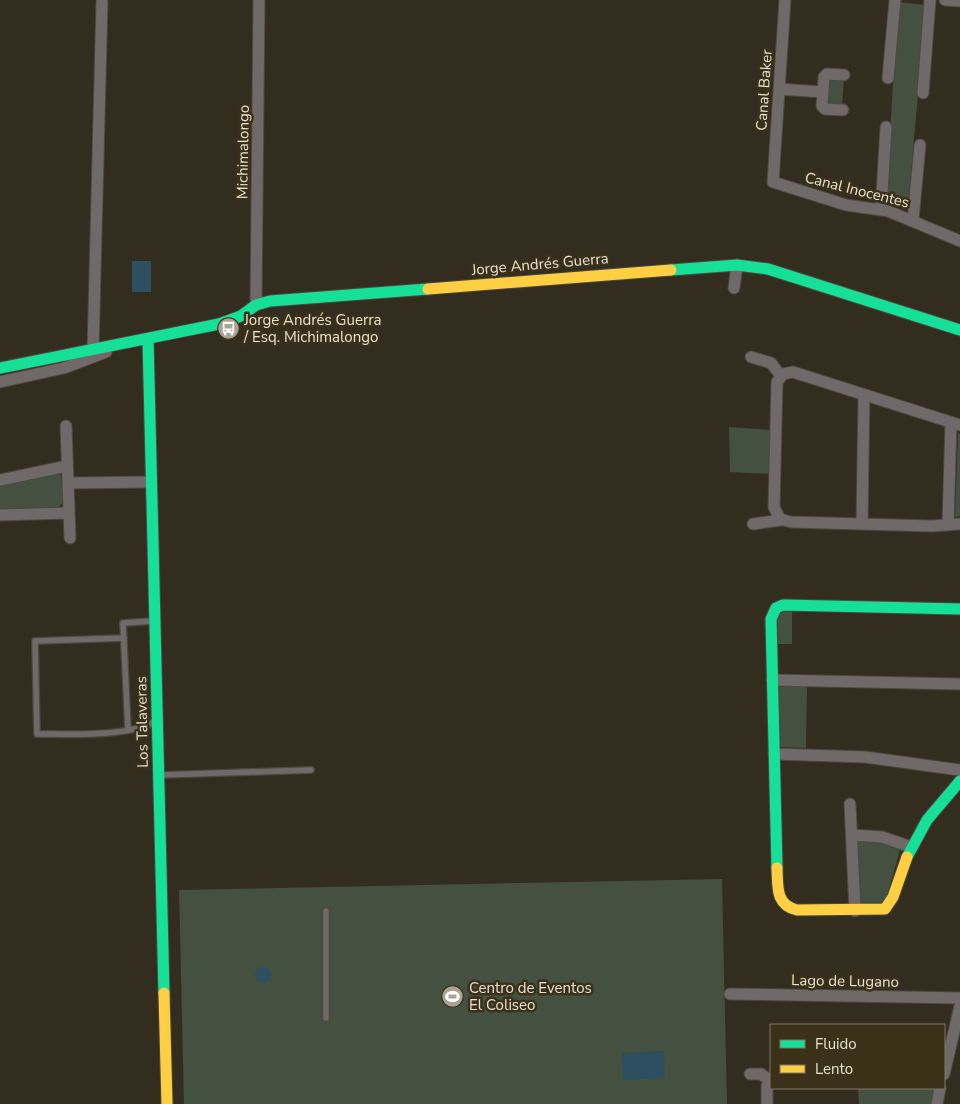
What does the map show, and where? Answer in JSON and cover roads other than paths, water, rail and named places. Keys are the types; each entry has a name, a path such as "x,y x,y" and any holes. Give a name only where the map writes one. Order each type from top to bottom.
{"street":[{"name":"Michimalongo","path":"256,305 259,0"},
{"name":"Canal Baker","path":"773,182 786,0"},
{"path":"888,78 895,0"},
{"path":"923,93 930,0"},
{"path":"945,0 960,1"},
{"path":"92,351 102,2"},
{"path":"843,110 825,109 822,106 824,77 827,74 844,75"},
{"path":"779,89 823,92"},
{"path":"881,210 886,127"},
{"path":"913,220 920,145"},
{"name":"Canal Inocentes","path":"773,182 846,205 881,210 913,220 927,228 960,240"},
{"name":"Jorge Andrés Guerra","path":"0,368 121,345 231,320 241,316 256,305 270,301 737,265 768,269 960,330"},
{"path":"734,288 737,265"},
{"name":"Los Talaveras","path":"148,339 167,1104"},
{"name":"Jorge Andrés Guerra","path":"0,382 77,364 121,345"},
{"path":"751,357 771,363 781,376"},
{"path":"753,524 775,523 781,520 862,524 954,524 956,423 793,372 781,376 776,384 774,507 775,513 781,520"},
{"path":"862,524 864,395"},
{"path":"66,426 70,538"},
{"path":"0,480 68,466"},
{"path":"68,483 151,482"},
{"path":"0,516 69,513"},
{"path":"960,609 780,606 773,612 771,618 772,680 778,893 780,901 792,909 883,910 890,905 912,847 936,808 960,781"},
{"path":"772,680 960,684"},
{"path":"774,754 865,757 960,770"},
{"path":"850,804 853,835 855,911"},
{"path":"853,835 882,837 912,847"},
{"name":"Lago de Lugano","path":"730,994 960,998"},
{"path":"945,1070 960,1006"},
{"path":"750,1074 761,1074 770,1079 766,1086 767,1104"},
{"path":"937,1104 940,1089"}],"lane":[{"path":"128,730 123,623 155,621"},
{"path":"124,638 35,642 38,734 72,734 128,730 143,727 157,719"},
{"path":"159,775 311,770"},
{"path":"326,911 326,1018"}],"water":[{"path":"132,261 151,261 151,292 132,292"},
{"path":"263,967 271,975 263,983 255,975"},
{"path":"664,1051 665,1078 623,1080 622,1053"}],"place":[{"name":"Jorge Andrés Guerra / Esq. Michimalongo","path":"228,329"},
{"name":"Centro de Eventos El Coliseo","path":"453,997"}]}
